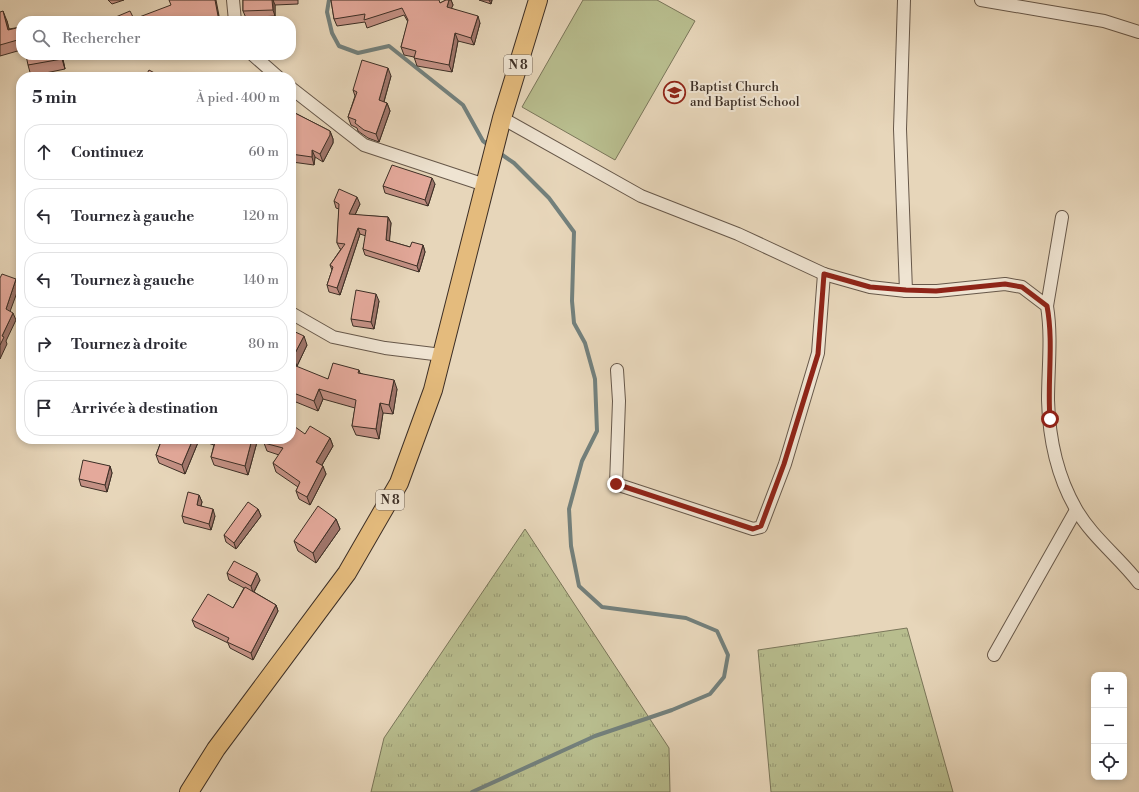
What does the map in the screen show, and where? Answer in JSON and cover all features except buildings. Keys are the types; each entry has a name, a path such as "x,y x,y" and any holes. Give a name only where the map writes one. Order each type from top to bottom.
{"highway":[{"name":"N 8","path":"189,792 216,749 347,573 399,483 433,390 500,124 538,0"}],"street":[{"path":"233,0 235,16"},
{"path":"904,0 900,129 906,290"},
{"path":"981,0 1104,21 1139,32"},
{"path":"258,60 272,72"},
{"path":"296,92 364,145 485,185"},
{"path":"500,124 641,196 738,234 824,274 870,287 906,290 936,291 1005,284 1022,287 1047,306"},
{"path":"1062,217 1047,306 1050,322 1048,401 1055,459 1065,487 1076,510 1094,534 1139,583"},
{"path":"617,370 619,401 616,484 753,529 757,529 761,526 784,464 818,354 824,274"},
{"path":"296,316 333,337 385,348 442,355"},
{"path":"994,655 1076,510"}],"green space":[{"path":"583,0 657,0 695,21 615,160 522,107"},
{"path":"525,529 669,748 670,792 371,792 384,738"},
{"path":"907,628 953,792 771,792 758,650"}],"waterway":[{"path":"329,0 327,12 332,33 339,46 358,53 389,46 463,105 483,141 490,146"},
{"path":"472,792 595,736 672,710 710,694 724,677 728,655 717,631 686,618 602,607 579,586 571,546 569,509 582,461 597,431 595,379 585,343 574,323 572,301 574,232 549,198 514,163 498,152"}],"place":[{"name":"Baptist Church and Baptist School","path":"675,93"}],"route":[{"path":"616,484 753,529 757,529 761,526 784,464 818,354 824,274 870,287 906,290 936,291 1005,284 1022,287 1047,306 1050,322 1048,401 1050,419"}]}
